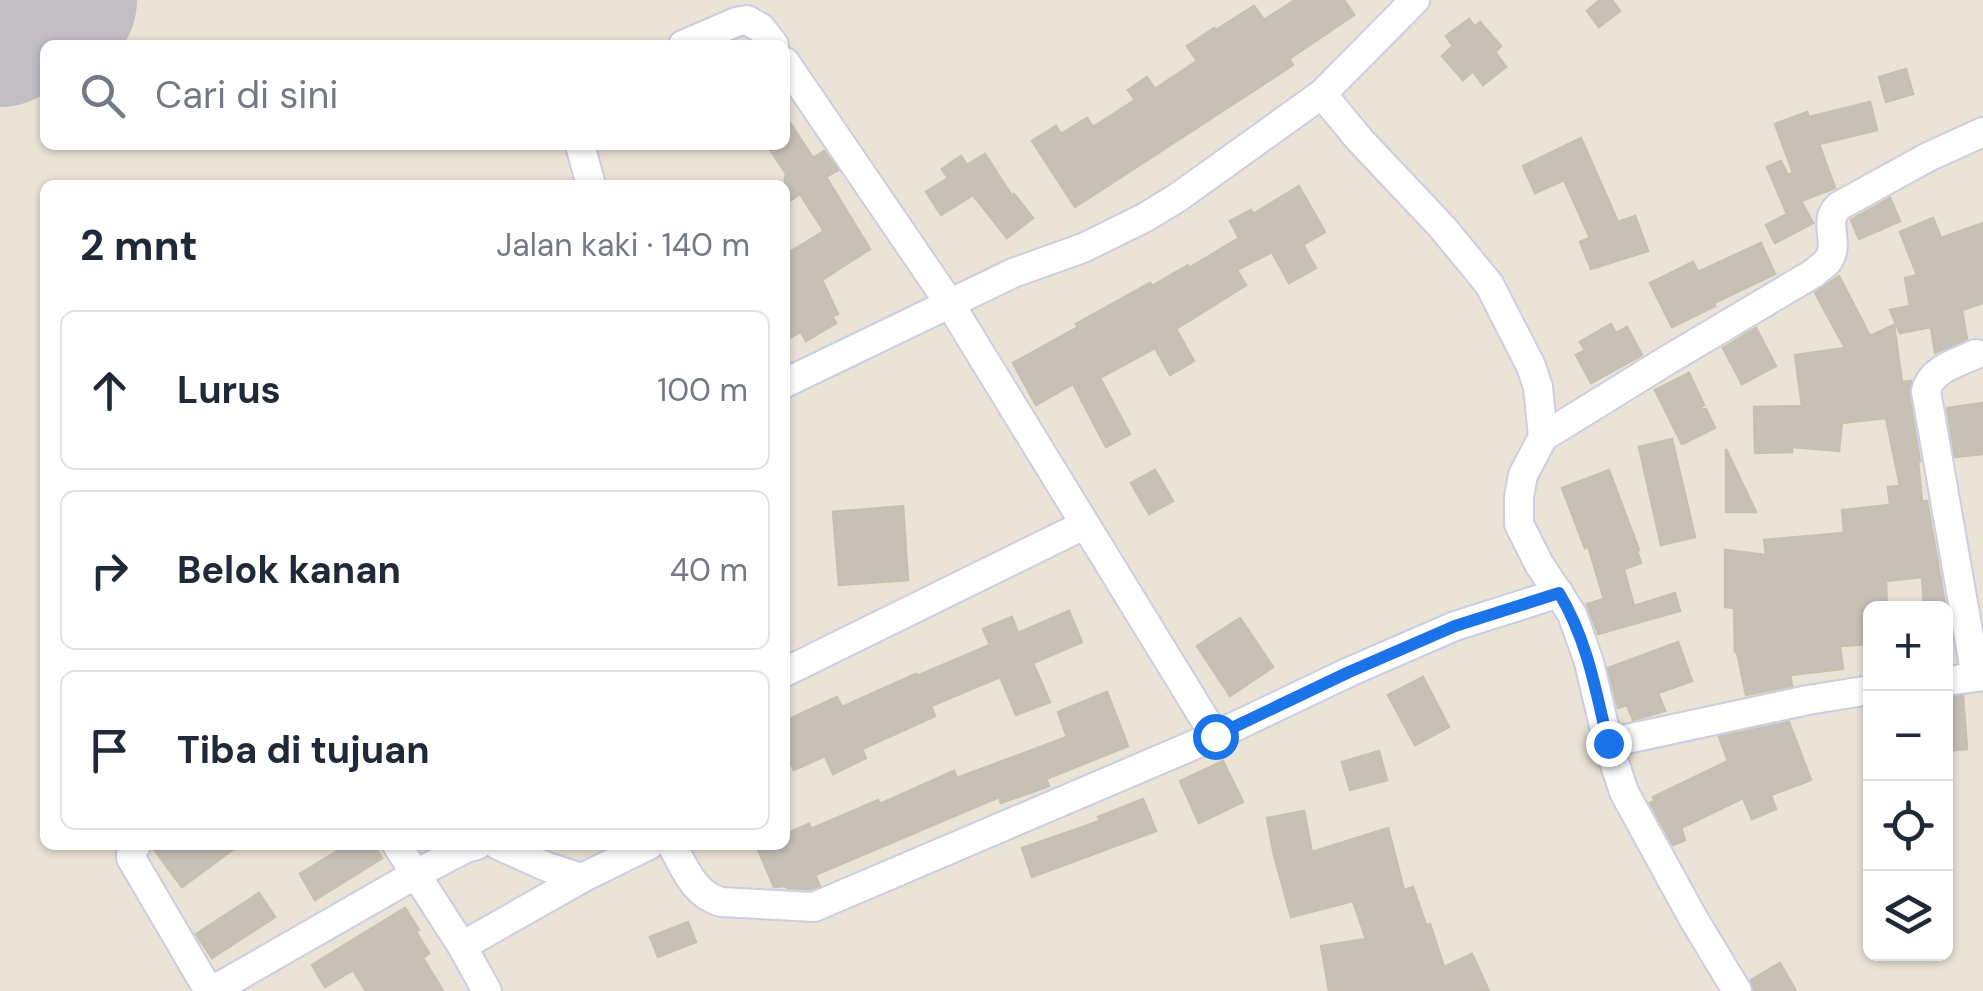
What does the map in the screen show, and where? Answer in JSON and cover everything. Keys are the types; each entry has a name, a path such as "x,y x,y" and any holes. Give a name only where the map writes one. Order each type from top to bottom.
{"street":[{"path":"790,381 1012,273 1083,248 1177,198 1322,94 1415,0"},
{"path":"695,40 748,20 770,40"},
{"path":"790,69 950,304 1215,736"},
{"path":"1322,94 1489,284 1531,366 1538,387 1543,438"},
{"path":"1737,991 1692,918 1624,792 1572,614 1539,564 1519,524 1523,475 1543,438 1814,273 1831,255 1830,218 1838,206 1983,132"},
{"path":"581,150 590,180"},
{"path":"1953,679 1980,676 1926,391 1934,375 1976,354"},
{"path":"790,670 1084,525"},
{"path":"675,850 694,885 710,899 814,907 1215,736 1455,626 1559,593"},
{"path":"1608,743 1864,691"},
{"path":"133,850 133,861 210,991 462,850"},
{"path":"401,850 487,991"},
{"path":"509,850 582,878"},
{"path":"462,946 638,850"}],"building":[{"path":"1295,0 1344,0 1354,15 1289,59 1293,65 1075,207 1032,141 1056,126 1061,134 1087,118 1093,127 1135,100 1128,90 1147,77 1155,89 1197,61 1187,46 1214,28 1254,6 1264,20"},
{"path":"1600,0 1612,0 1620,11 1599,27 1587,11"},
{"path":"1469,19 1475,27 1480,22 1501,46 1495,52 1506,67 1483,85 1473,71 1463,80 1442,56 1453,46 1446,36"},
{"path":"1906,69 1913,94 1886,102 1879,77"},
{"path":"1870,102 1877,130 1819,144 1835,188 1801,201 1813,223 1775,243 1766,225 1787,214 1767,167 1781,161 1788,175 1793,173 1775,124 1807,112 1809,117"},
{"path":"790,123 813,158 824,151 838,170 826,177 870,249 822,280 838,314 832,316 836,323 806,341 801,332 790,338 790,252 824,231 800,194 790,201 787,175 770,150 790,150"},
{"path":"1581,138 1618,222 1635,216 1648,251 1591,269 1580,242 1590,238 1564,180 1535,193 1523,166"},
{"path":"985,154 1012,196 1033,218 1007,238 973,195 941,215 926,192 948,178 942,169 961,156 967,165"},
{"path":"1299,186 1325,232 1303,245 1316,268 1289,283 1272,252 1237,270 1246,285 1176,329 1194,361 1170,375 1155,348 1100,378 1130,434 1106,447 1073,384 1036,405 1013,363 1150,283 1152,286 1188,265 1189,268 1239,238 1230,221 1251,210 1253,214"},
{"path":"1890,198 1900,221 1859,239 1851,220"},
{"path":"1933,218 1941,238 1983,223 1983,303 1962,310 1967,339 1935,353 1931,327 1900,333 1890,310 1910,306 1905,278 1917,275 1900,232"},
{"path":"1761,243 1775,274 1672,327 1650,283 1693,262 1698,272"},
{"path":"1839,276 1870,336 1894,325 1902,382 1911,381 1909,394 1922,501 1927,501 1945,601 1924,601 1922,577 1886,581 1887,601 1863,601 1863,644 1840,646 1843,669 1790,675 1792,686 1746,695 1735,652 1734,608 1725,607 1725,550 1766,555 1764,540 1844,533 1842,510 1890,505 1888,487 1900,486 1886,418 1842,423 1839,451 1792,447 1792,452 1755,453 1754,407 1802,406 1795,355 1845,348 1815,293"},
{"path":"1611,324 1616,333 1627,327 1642,355 1591,383 1576,355 1585,350 1580,342"},
{"path":"1756,328 1776,366 1742,384 1723,348"},
{"path":"1689,373 1704,405 1696,410 1706,409 1715,428 1682,444 1655,390"},
{"path":"1983,403 1983,454 1955,457 1947,408"},
{"path":"1672,439 1695,537 1661,545 1639,447"},
{"path":"1726,449 1756,512 1726,512"},
{"path":"1155,470 1173,501 1149,514 1131,483"},
{"path":"1609,470 1639,550 1641,563 1624,569 1634,606 1675,593 1680,611 1598,634 1587,604 1604,599 1588,546 1585,548 1562,488"},
{"path":"903,506 908,580 839,585 833,512"},
{"path":"1069,611 1082,642 1033,663 1050,702 1016,715 1000,677 931,706 935,716 862,749 866,758 833,774 825,756 794,770 790,762 790,719 837,697 842,707 990,645 983,629 1012,617 1018,633"},
{"path":"1240,618 1273,667 1230,696 1197,646"},
{"path":"1678,642 1692,681 1658,693 1665,711 1633,720 1627,705 1618,708 1608,668"},
{"path":"1423,677 1449,727 1415,745 1388,695"},
{"path":"1107,692 1128,746 1046,779 1049,786 1001,803 999,797 815,875 820,886 774,887 758,850 790,850 790,832 809,824 811,829 954,771 957,778 1067,737 1058,712"},
{"path":"1963,696 1967,749 1953,750 1953,697"},
{"path":"1789,722 1811,780 1771,795 1776,809 1752,819 1743,798 1681,828 1685,840 1673,845 1650,803 1655,801 1653,797 1728,761 1719,737"},
{"path":"1379,751 1387,780 1350,790 1342,762"},
{"path":"1223,761 1243,802 1199,823 1180,781"},
{"path":"1143,799 1156,831 1032,877 1022,848 1100,821 1098,817"},
{"path":"1304,811 1312,852 1388,828 1404,890 1413,887 1444,967 1472,954 1489,991 1329,991 1321,946 1366,939 1353,901 1291,917 1267,818"},
{"path":"154,850 232,850 182,887"},
{"path":"339,850 377,850 382,858 315,900 300,874"},
{"path":"259,893 275,917 212,958 196,934"},
{"path":"405,908 429,953 423,958 443,991 366,991 353,970 325,987 312,965"},
{"path":"688,922 696,942 658,957 650,937"},
{"path":"1780,963 1796,991 1754,991 1751,980"}],"runway":[{"path":"0,26 56,0"}],"route":[{"path":"1215,736 1455,626 1559,593 1572,614 1589,662 1608,743"}]}
